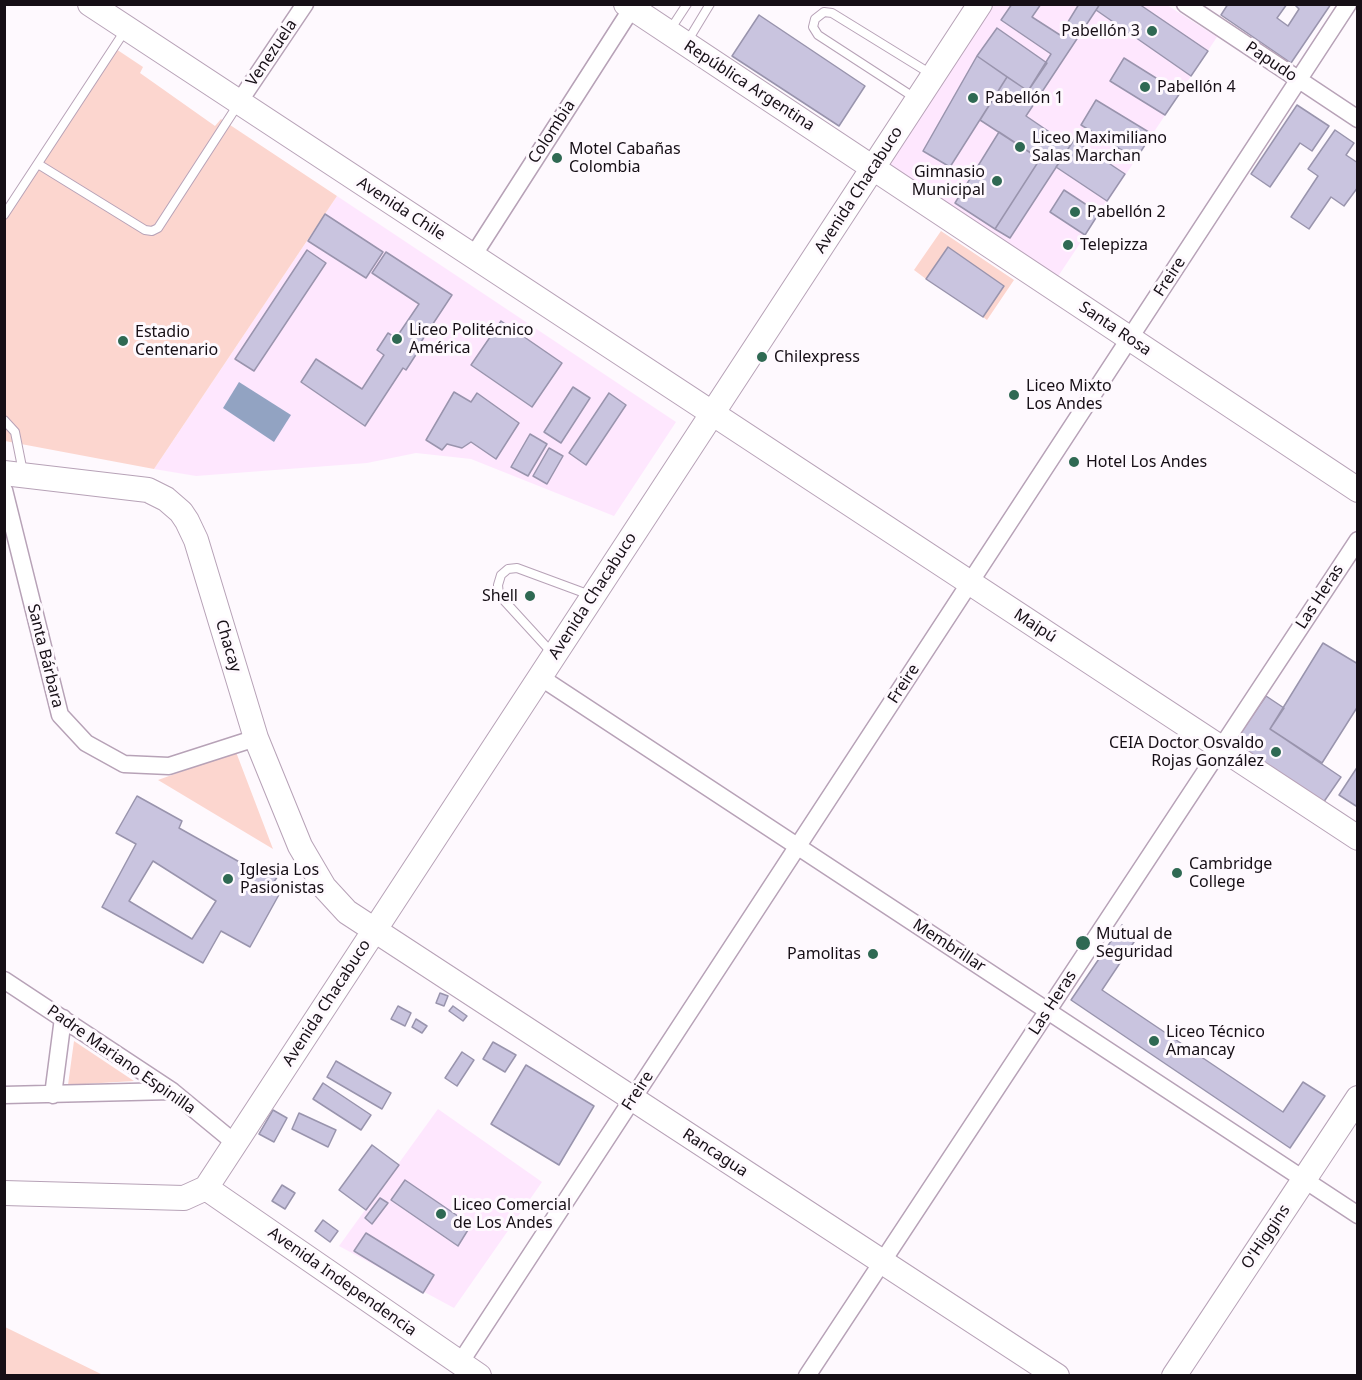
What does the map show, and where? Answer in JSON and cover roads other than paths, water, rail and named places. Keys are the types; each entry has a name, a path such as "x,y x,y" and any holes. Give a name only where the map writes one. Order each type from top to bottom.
{"main road":[{"name":"Avenida Chile","path":"90,4 712,414"},
{"name":"República Argentina","path":"629,6 873,168"},
{"name":"Avenida Chacabuco","path":"206,1188 918,100 975,6"},
{"name":"Santa Rosa","path":"873,168 1358,490"},
{"name":"Maipú","path":"712,414 1358,838"},
{"name":"Chacay","path":"14,474 148,490 166,499 181,512 196,540 256,738 300,846 324,887 347,912 374,931"},
{"name":"Rancagua","path":"374,931 1056,1376"},
{"name":"O'Higgins","path":"1174,1376 1358,1098"},
{"name":"Avenida Independencia","path":"206,1188 470,1369"},
{"path":"4,1193 184,1198 206,1188"}],"street":[{"name":"Venezuela","path":"239,102 305,4"},
{"name":"Papudo","path":"1185,4 1358,119"},
{"name":"Freire","path":"470,1369 633,1099 1348,4"},
{"name":"Colombia","path":"473,256 629,6"},
{"name":"Santa Bárbara","path":"4,490 60,715 86,742 124,764 169,766 256,738"},
{"name":"Las Heras","path":"807,1376 1358,540"},
{"name":"Membrillar","path":"540,677 1358,1215"},
{"name":"Padre Mariano Espinilla","path":"4,980 172,1091 236,1143"},
{"path":"53,1095 63,1018"},
{"path":"4,1095 172,1091"}],"lane":[{"path":"677,38 687,4"},
{"path":"677,38 710,4"},
{"path":"918,100 818,35 813,27 814,19 824,12 832,13 934,75"},
{"path":"4,215 126,28"},
{"path":"38,164 145,230 152,231 158,228 239,102"},
{"path":"4,420 15,432 14,474"},
{"path":"554,655 499,595 498,585 501,575 508,569 517,568 593,596"}],"water":[{"path":"239,382 291,415 274,442 223,408"}],"place":[{"name":"Pabellón 3","path":"1152,31"},
{"name":"Pabellón 4","path":"1145,87"},
{"name":"Pabellón 1","path":"973,98"},
{"name":"Liceo Maximiliano Salas Marchan","path":"1020,147"},
{"name":"Motel Cabañas Colombia","path":"557,158"},
{"name":"Gimnasio Municipal","path":"997,181"},
{"name":"Pabellón 2","path":"1075,212"},
{"name":"Telepizza","path":"1068,245"},
{"name":"Liceo Politécnico América","path":"397,339"},
{"name":"Estadio Centenario","path":"123,341"},
{"name":"Chilexpress","path":"762,357"},
{"name":"Liceo Mixto Los Andes","path":"1014,395"},
{"name":"Hotel Los Andes","path":"1074,462"},
{"name":"Shell","path":"530,596"},
{"name":"CEIA Doctor Osvaldo Rojas González","path":"1276,752"},
{"name":"Cambridge College","path":"1177,873"},
{"name":"Iglesia Los Pasionistas","path":"228,879"},
{"name":"Mutual de Seguridad","path":"1083,943"},
{"name":"Pamolitas","path":"873,954"},
{"name":"Liceo Técnico Amancay","path":"1154,1041"},
{"name":"Liceo Comercial de Los Andes","path":"441,1214"}]}
